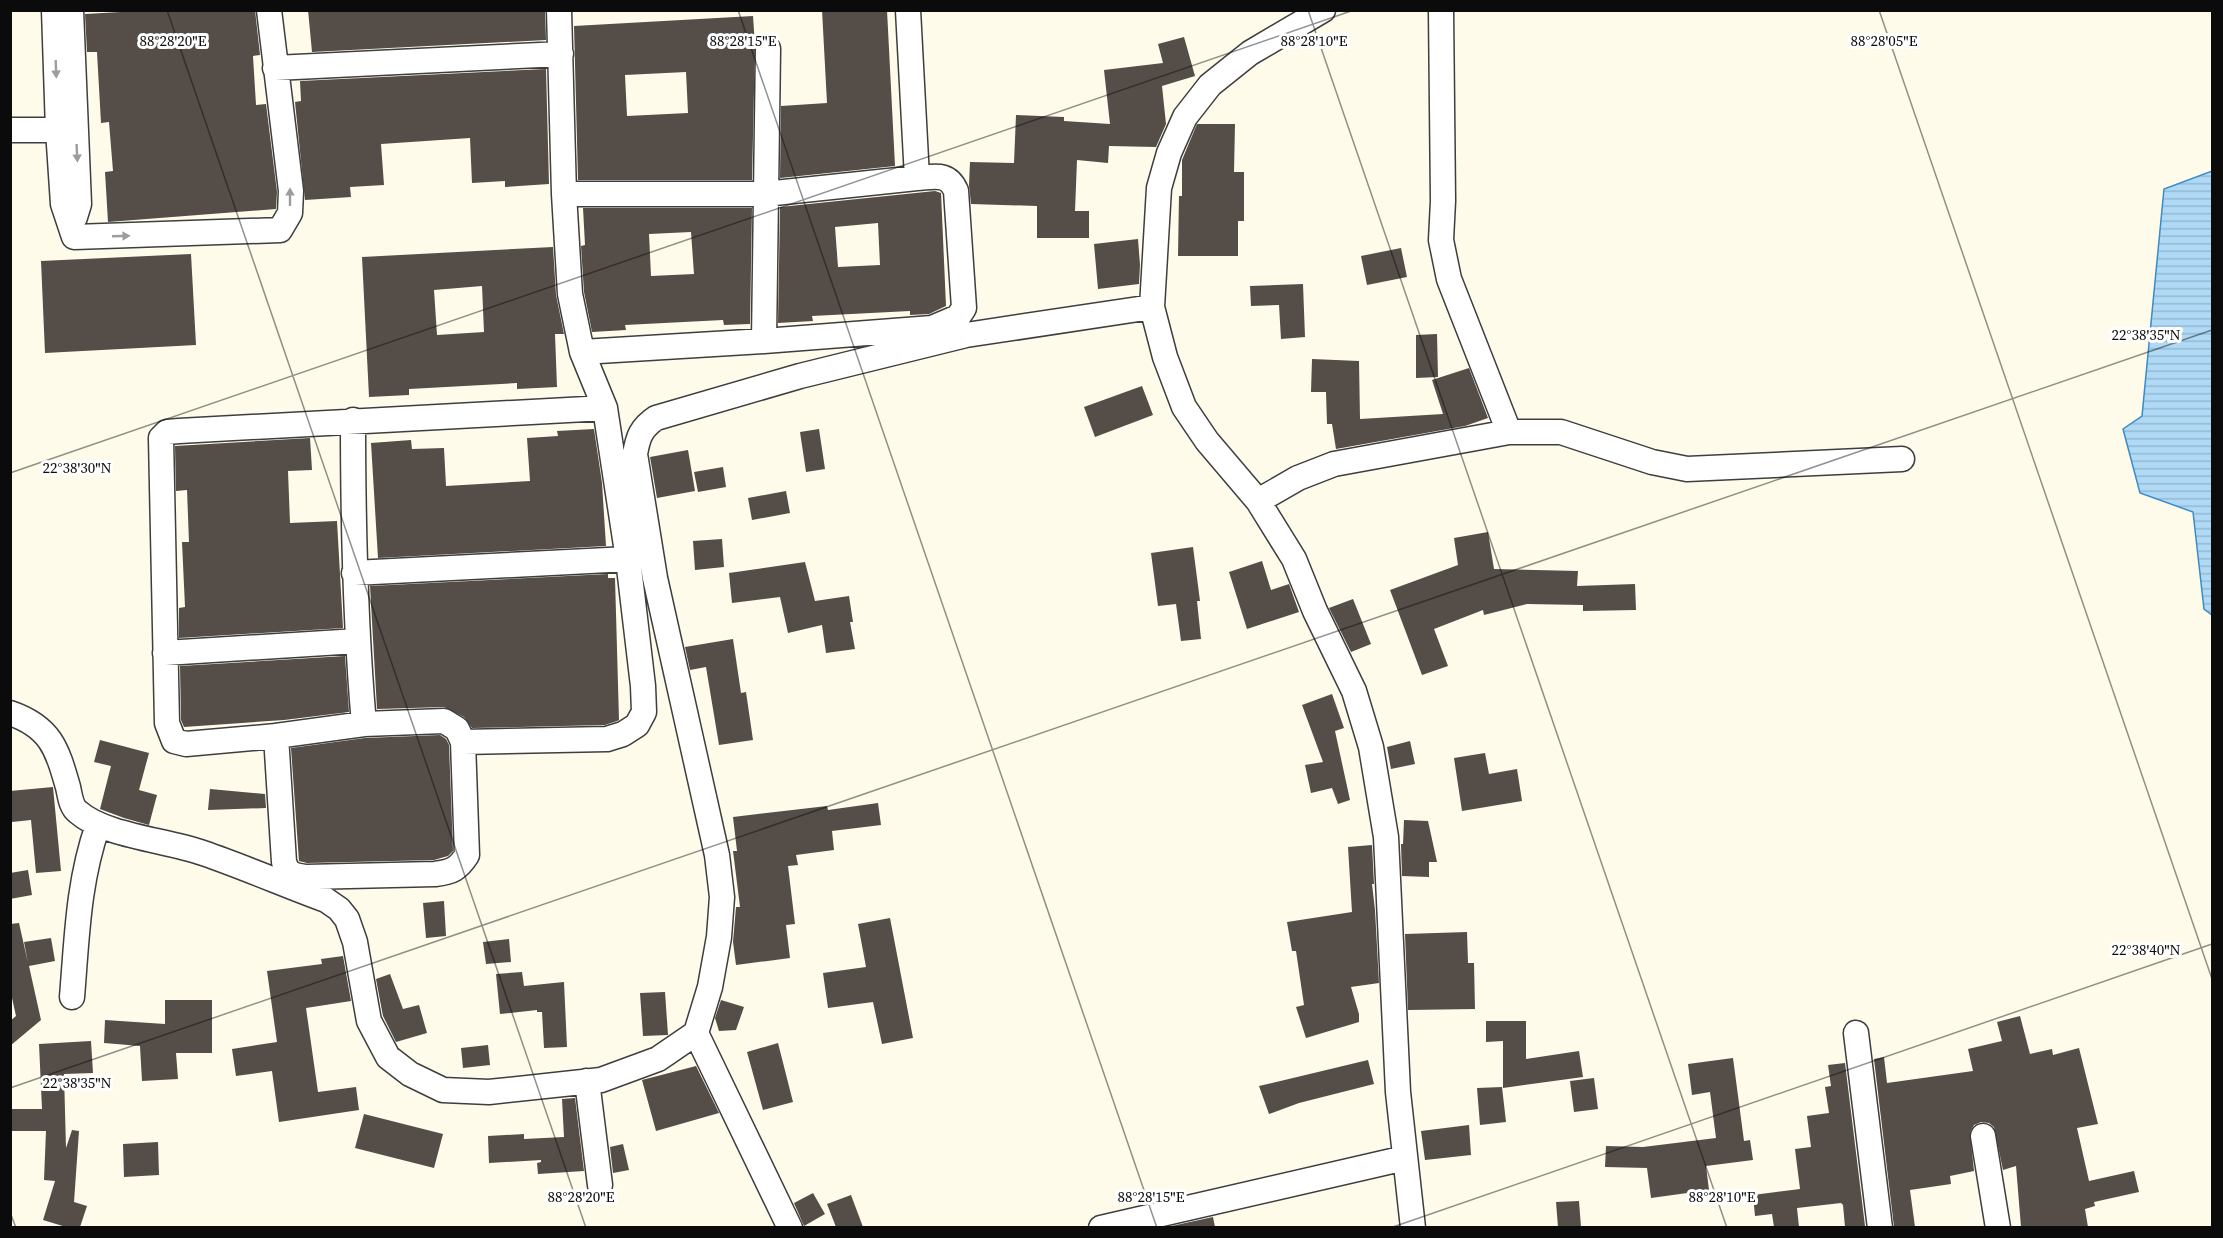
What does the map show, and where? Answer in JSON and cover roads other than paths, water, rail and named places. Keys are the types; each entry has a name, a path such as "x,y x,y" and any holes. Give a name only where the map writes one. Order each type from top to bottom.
{"street":[{"path":"54,10 63,204 74,237 280,230 290,213 291,191 269,10"},
{"path":"71,10 80,204 71,227"},
{"path":"463,742 608,739 623,734 637,725 644,712 628,558 605,408 582,352 570,294 564,194 559,10"},
{"path":"908,10 917,178"},
{"path":"1323,10 1250,53 1210,85 1185,117 1169,153 1159,188 1152,306 1165,357 1184,407 1214,450 1258,501 1294,559 1315,611 1354,691 1371,747 1386,837 1397,1081 1413,1227"},
{"path":"1441,10 1442,240 1449,279 1509,432"},
{"path":"764,341 768,49"},
{"path":"275,69 561,54"},
{"path":"10,130 58,130"},
{"path":"564,194 765,194 944,177 952,182 956,190 964,308 958,318 932,328 582,352"},
{"path":"10,713 27,719 45,732 58,753 71,802 76,811 98,825 201,852 326,900 339,909 347,919 355,942 369,1021 388,1057 410,1074 443,1090 489,1092 601,1080 658,1059 696,1033 710,987 719,937 722,897 717,855 655,578 635,454 638,436 645,426 656,418 800,376 966,335 1152,306"},
{"path":"276,736 284,862 287,871 294,876 435,874 451,872 461,866 467,855 463,742 457,729 444,721 364,724 276,736 186,744 174,741 167,723 161,438 168,432 179,431 605,408"},
{"path":"353,420 354,573 364,724"},
{"path":"1258,501 1298,478 1334,464 1509,432 1561,432 1652,462 1687,469 1902,459"},
{"path":"354,573 628,558"},
{"path":"165,653 357,641"},
{"path":"72,997 81,889 98,825"},
{"path":"696,1033 790,1227"},
{"path":"1856,1033 1880,1227"},
{"path":"587,1081 600,1185"},
{"path":"1983,1136 1998,1227"},
{"path":"1101,1227 1405,1158"}],"water":[{"path":"2212,171 2212,615 2204,609 2193,512 2140,493 2123,429 2142,416 2164,189"}]}
